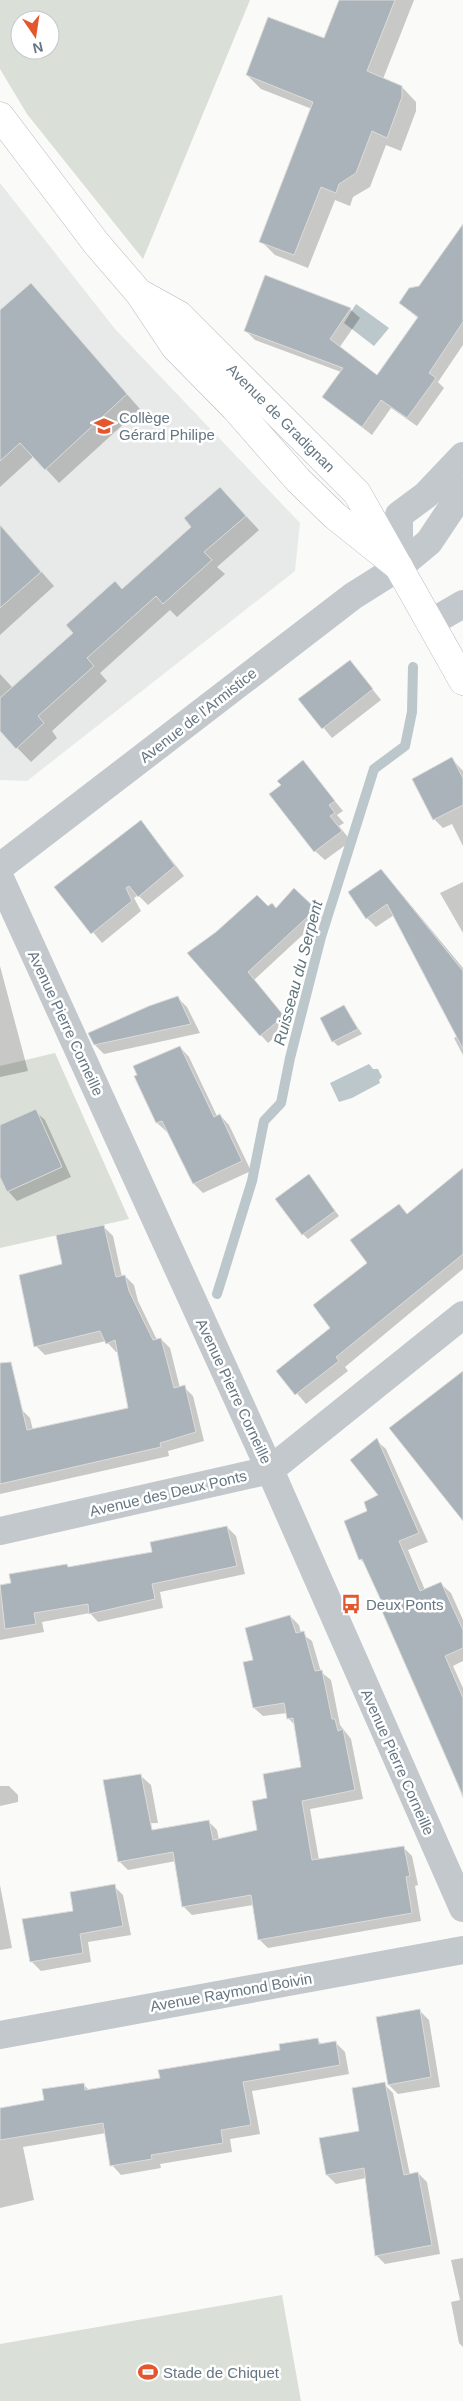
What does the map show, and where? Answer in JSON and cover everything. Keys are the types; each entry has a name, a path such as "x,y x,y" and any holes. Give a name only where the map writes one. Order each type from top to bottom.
{"main road":[{"name":"Avenue de Gradignan","path":"0,116 96,242 139,293 175,347 235,408 298,480 335,516 399,567 432,622 463,681"}],"street":[{"path":"399,567 398,515 426,495 463,456"},
{"name":"Avenue de l'Armistice","path":"0,867 353,596 399,567 429,542 463,491"},
{"path":"432,622 463,604"},
{"name":"Avenue Pierre Corneille","path":"0,878 270,1470 463,1908"},
{"name":"Avenue des Deux Ponts","path":"0,1531 270,1470 463,1315"},
{"name":"Avenue Raymond Boivin","path":"0,2035 463,1950"}],"shaded area":[{"path":"0,0 250,0 143,259 27,114 0,69"},
{"name":"Collège Gérard Philipe","path":"0,183 115,329 300,523 295,571 27,781 0,780"},
{"path":"356,304 389,328 374,346 344,323"},
{"path":"55,1053 129,1219 0,1248 0,1066"},
{"path":"369,1064 373,1069 378,1069 382,1077 379,1080 380,1083 352,1098 339,1102 330,1083"},
{"name":"Stade de Chiquet","path":"282,2295 301,2401 0,2401 0,2344"}],"building":[{"path":"339,0 395,0 367,71 402,86 402,97 387,138 372,131 356,173 339,184 336,193 321,187 294,255 259,242 313,102 246,75 268,17 324,38"},
{"path":"463,224 463,322 429,373 436,378 407,418 381,400 362,427 322,397 343,368 244,331 265,275 351,308 330,339 377,375 418,317 399,303 409,288 419,286"},
{"path":"31,283 127,394 45,470 20,443 0,461 0,310"},
{"path":"220,487 246,516 204,552 212,560 163,604 156,596 87,658 94,666 38,716 44,723 16,749 0,731 0,698 73,633 66,625 115,581 122,589 191,527 184,518"},
{"path":"0,525 41,572 0,608"},
{"path":"350,660 373,689 322,729 298,699"},
{"path":"452,757 463,778 463,805 433,820 412,779"},
{"path":"303,760 335,801 329,805 335,813 330,816 342,831 314,852 269,794 281,785 277,781"},
{"path":"141,820 175,866 138,897 129,886 126,888 132,901 91,934 54,887"},
{"path":"381,869 463,971 463,1049 387,904 366,919 348,892"},
{"path":"294,888 316,909 248,972 284,1016 260,1036 187,953 216,932 257,895 268,906 272,903 276,908"},
{"path":"178,996 191,1024 94,1045 88,1033 149,1006"},
{"path":"344,1005 358,1029 332,1042 320,1018"},
{"path":"180,1046 214,1117 220,1114 242,1161 193,1184 162,1121 156,1123 134,1076 137,1075 133,1066"},
{"path":"36,1109 62,1167 7,1192 0,1177 0,1125"},
{"path":"463,1168 463,1254 336,1357 339,1361 295,1395 276,1371 330,1328 313,1305 367,1263 350,1240 399,1204 407,1214"},
{"path":"309,1174 335,1211 302,1235 275,1199"},
{"path":"104,1225 116,1277 125,1275 129,1291 153,1340 161,1338 174,1388 185,1385 196,1432 160,1443 161,1447 0,1484 0,1363 11,1362 27,1430 128,1408 115,1340 106,1344 100,1331 34,1347 19,1275 62,1264 56,1235"},
{"path":"463,1371 463,1521 389,1428"},
{"path":"377,1438 419,1533 399,1541 420,1591 441,1582 463,1630 463,1648 445,1656 463,1698 463,1796 381,1609 384,1607 362,1559 359,1560 344,1521 367,1511 364,1502 378,1495 350,1460"},
{"path":"227,1526 237,1566 152,1584 155,1599 89,1614 88,1604 34,1613 36,1624 5,1629 0,1585 11,1583 9,1574 67,1564 68,1567 152,1552 150,1542"},
{"path":"290,1615 296,1633 304,1631 315,1671 322,1670 332,1719 335,1719 338,1731 343,1729 355,1790 302,1801 312,1860 404,1846 410,1876 406,1877 412,1913 258,1940 251,1895 182,1907 173,1852 118,1862 103,1780 141,1774 152,1830 209,1820 213,1840 257,1830 252,1801 267,1798 263,1774 301,1767 293,1718 287,1719 284,1703 253,1708 243,1662 253,1660 245,1628"},
{"path":"115,1884 123,1926 80,1934 83,1953 30,1962 22,1919 73,1911 70,1892"},
{"path":"420,2009 431,2077 388,2085 376,2017"},
{"path":"318,2038 319,2044 336,2041 340,2065 243,2082 251,2125 221,2130 223,2143 151,2155 152,2159 110,2166 103,2123 0,2140 0,2108 44,2100 42,2089 84,2083 85,2090 160,2078 158,2070 280,2050 279,2044"},
{"path":"385,2082 404,2175 418,2172 432,2245 375,2256 364,2168 326,2175 319,2138 359,2131 352,2088"}],"waterway":[{"name":"Ruisseau du Serpent","path":"217,1294 252,1181 264,1121 281,1103 290,1058 321,937 374,769 405,746 412,712 413,667"}],"place":[{"name":"Collège Gérard Philipe","path":"104,426"},
{"name":"Deux Ponts","path":"351,1604"},
{"name":"Stade de Chiquet","path":"148,2372"}]}
